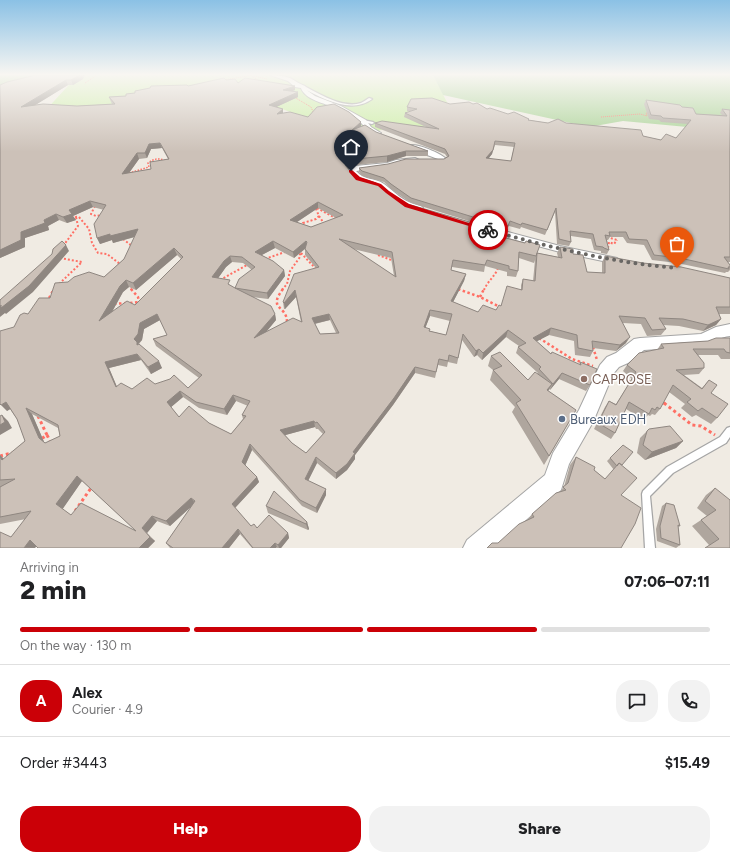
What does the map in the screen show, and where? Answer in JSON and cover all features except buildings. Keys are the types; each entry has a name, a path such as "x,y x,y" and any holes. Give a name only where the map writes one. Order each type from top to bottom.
{"street":[{"path":"322,101 339,107 364,121 368,128 382,136"},
{"path":"404,144 441,157 443,160 406,160 388,165 355,168 351,171 358,178 380,185 387,192 407,206 430,212"},
{"path":"476,227 560,249 626,262"},
{"path":"475,548 553,482 560,460 586,416 606,370 613,362 622,358 640,344 666,341 703,340 722,331 730,330"}],"lane":[{"path":"334,101 339,103 360,106 368,101"},
{"path":"364,121 372,123"},
{"path":"650,548 646,494 670,470 723,440 730,431"}],"path":[{"path":"300,101 311,107 314,114"},
{"path":"601,117 640,114 647,116 646,113 653,114"},
{"path":"126,174 134,170 149,167 149,161 164,160 164,167"},
{"path":"92,204 96,206 91,214 96,216 106,215"},
{"path":"315,207 320,204"},
{"path":"315,207 327,230"},
{"path":"315,207 340,220"},
{"path":"60,248 69,240 78,226 76,217 69,208"},
{"path":"304,228 303,223 316,219 319,216"},
{"path":"76,217 79,217 89,229 92,243 98,253 107,254 119,264 125,266"},
{"path":"603,235 617,240 614,244 609,242 608,248 612,260"},
{"path":"123,238 127,243 135,248"},
{"path":"286,325 287,318 279,308 276,298 287,284 290,271 300,257 300,246"},
{"path":"262,259 287,251"},
{"path":"301,253 321,275"},
{"path":"378,255 399,263"},
{"path":"57,258 82,262 60,284"},
{"path":"219,280 252,263"},
{"path":"480,297 488,281 497,272 498,266"},
{"path":"133,284 130,288 138,297 139,308"},
{"path":"52,298 48,298 55,288"},
{"path":"454,288 480,297 506,311"},
{"path":"108,305 139,302"},
{"path":"538,337 572,359 606,370 633,383"},
{"path":"592,342 598,364 606,370"},
{"path":"658,398 692,426 701,426 723,440"},
{"path":"37,414 55,448"},
{"path":"39,441 47,435"},
{"path":"0,456 20,451"},
{"path":"71,516 94,483"}],"green space":[{"path":"55,101 446,101 452,112 418,130 385,128 376,132 347,132 268,104 125,103 44,112"},
{"path":"468,101 730,101 730,131 623,121 589,127"}],"way so far":[{"path":"488,230 560,249 612,260 677,268"}],"place":[{"name":"CAPROSE","path":"584,379"},
{"name":"Bureaux EDH","path":"562,419"}],"route":[{"path":"351,171 358,178 380,185 387,192 407,206 488,230"}]}
